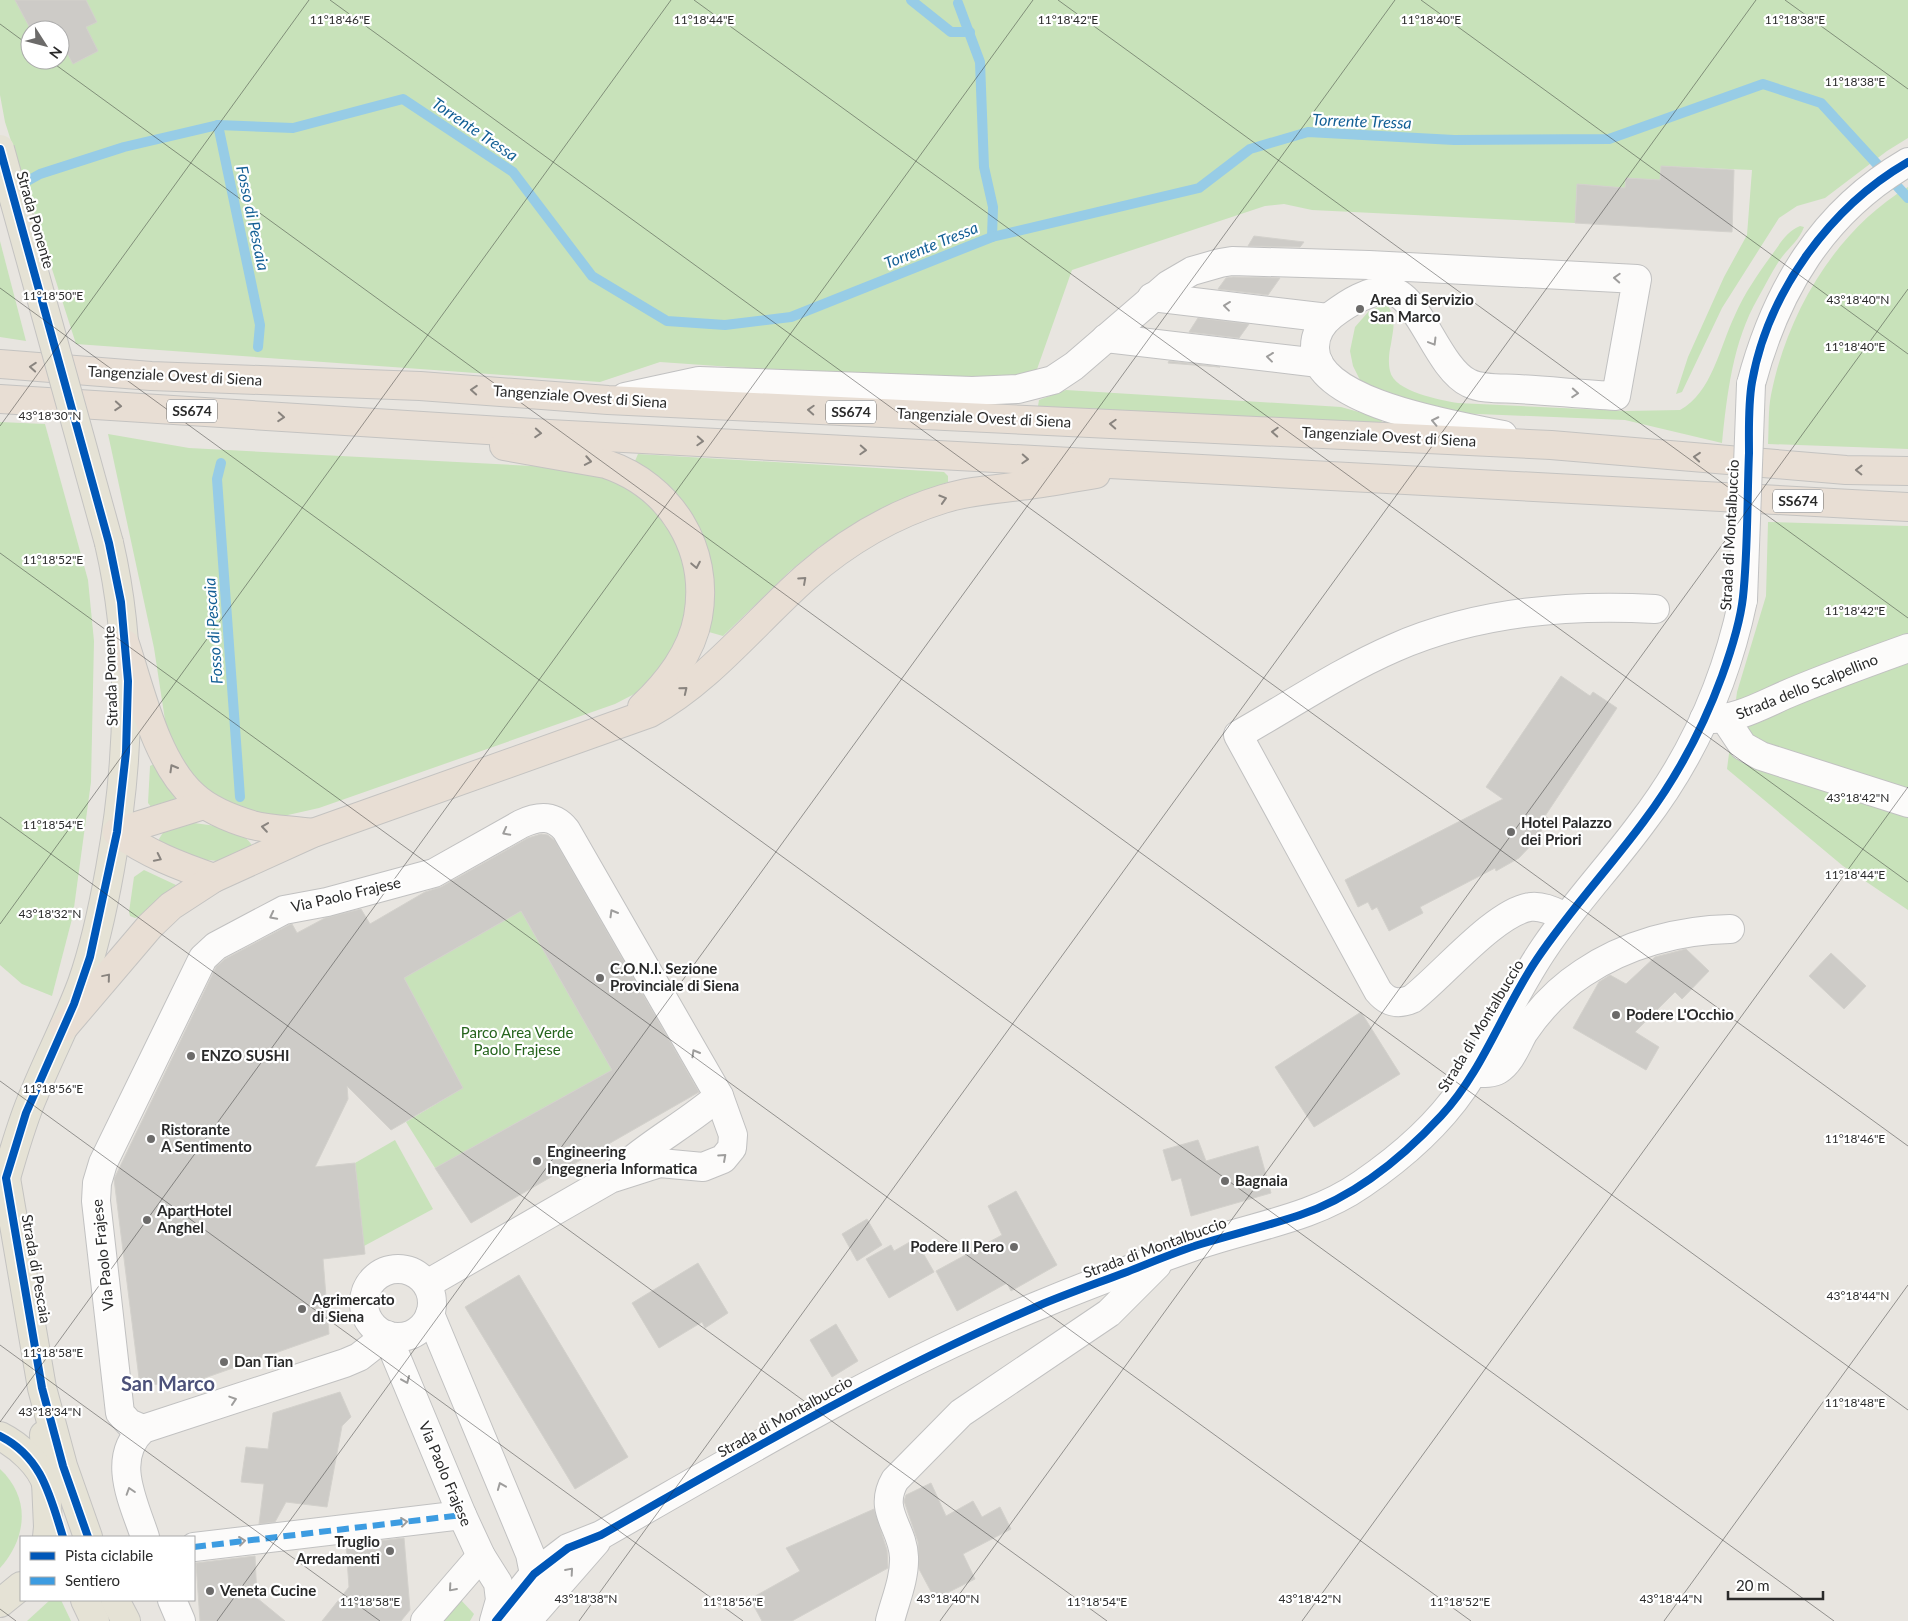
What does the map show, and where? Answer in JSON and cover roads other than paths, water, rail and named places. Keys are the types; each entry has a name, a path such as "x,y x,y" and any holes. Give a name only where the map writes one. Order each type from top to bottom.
{"highway":[{"name":"Tangenziale Ovest di Siena","path":"0,364 151,376 420,386 608,400 1551,445 1846,470 1908,471"},
{"name":"SS674","path":"0,399 385,424 1908,507"},
{"path":"385,424 606,464 621,469 648,484 668,503 682,522 692,546 698,569 698,618 690,642 678,665 649,700 626,721"},
{"path":"64,1027 150,926 171,906 214,878 313,833 650,713 676,698 823,563 856,538 892,519 944,498 977,491 1149,466"},
{"path":"125,644 157,738 173,770 185,787 204,805 254,825 313,833"},
{"path":"117,832 204,805"},
{"path":"117,832 144,850 167,862 214,878"}],"main road":[{"name":"Strada Ponente","path":"0,148 109,543 121,602 125,644 127,726 117,832 95,939 82,983 26,1113 3,1188"},
{"name":"Strada di Pescaia","path":"3,1188 42,1388 66,1474 88,1536"},
{"name":"Strada di Pescaia","path":"42,1388 47,1536"},
{"name":"Strada di Pescaia","path":"0,1436 21,1451 45,1480 63,1536"},
{"path":"0,1603 20,1587"},
{"path":"86,1601 96,1621"},
{"path":"116,1601 126,1621"}],"street":[{"name":"Strada di Montalbuccio","path":"495,1621 534,1574 568,1548 602,1535 812,1417 910,1365 1041,1304 1196,1246 1299,1216 1344,1195 1362,1184 1413,1143 1444,1113 1472,1073 1526,975 1566,917 1654,806 1682,763 1715,719 1743,600 1751,384 1762,344 1775,310 1802,260 1836,220 1856,201 1894,170 1908,162"},
{"path":"608,400 699,381 972,391 1038,386 1062,375 1152,297 1186,274 1232,261 1369,265 1637,279 1616,396 1472,384 1456,374 1449,366 1412,307 1402,295 1393,291 1382,291 1338,310 1152,297"},
{"path":"1369,265 1338,310 1322,325 1316,339 1315,355 1319,362 1339,382 1389,409 1551,445"},
{"path":"1106,338 1319,362"},
{"path":"1566,917 1544,908 1530,907 1517,912 1490,930 1412,999 1396,1003 1389,1001 1378,991 1238,735 1386,652 1452,628 1543,610 1607,607 1655,609"},
{"name":"Strada dello Scalpellino","path":"1715,719 1745,713 1798,690 1908,648"},
{"path":"1715,719 1743,746 1761,756 1908,803"},
{"name":"Via Paolo Frajese","path":"144,1429 129,1423 120,1413 96,1201 97,1183 103,1163 203,958 216,946 284,910 327,902 434,873 521,824 536,818 548,818 559,822 566,830 719,1096 733,1135 732,1148 723,1159 703,1167 660,1163 610,1179"},
{"path":"1472,1073 1492,1072 1502,1067 1536,1016 1567,985 1594,966 1657,939 1679,932 1730,929"},
{"name":"Via Paolo Frajese","path":"495,1621 500,1600 498,1583 481,1556 462,1515 387,1335 378,1331 370,1323 365,1313 365,1292 370,1282 378,1274 399,1268 410,1270 427,1284 610,1179 643,1150 691,1119 719,1096"},
{"path":"890,1621 903,1571 904,1556 888,1507 888,1492 895,1480 961,1413 1109,1313 1166,1257"},
{"path":"146,1536 127,1484 125,1469 132,1442 144,1429 360,1357 387,1335 397,1337 417,1331 425,1324 430,1314 432,1304 427,1284"},
{"path":"430,1314 530,1554 534,1574 527,1596 511,1621"},
{"path":"195,1547 462,1515"},
{"path":"520,1531 538,1547 547,1549 568,1548"},
{"name":"Strada di Montalbuccio","path":"527,1621 602,1535"},
{"path":"425,1621 481,1556"},
{"path":"172,1601 181,1621"}],"waterway":[{"path":"911,0 951,32 970,32"},
{"path":"958,3 980,62 984,167 993,207 992,237"},
{"name":"Torrente Tressa","path":"13,189 40,174 124,147 218,125 293,128 403,99 513,172 592,276 667,321 725,325 791,317 992,237 1199,188 1250,149 1308,132 1454,140 1609,139 1763,84 1821,103 1908,198"},
{"name":"Fosso di Pescaia","path":"218,125 260,325 258,347"},
{"name":"Fosso di Pescaia","path":"221,463 217,479 240,797"}],"place":[{"name":"Area di Servizio San Marco","path":"1360,309"},
{"name":"Hotel Palazzo dei Priori","path":"1511,832"},
{"name":"C.O.N.I. Sezione Provinciale di Siena","path":"600,978"},
{"name":"Podere L'Occhio","path":"1616,1015"},
{"name":"ENZO SUSHI","path":"191,1056"},
{"name":"Ristorante A Sentimento","path":"151,1139"},
{"name":"Engineering Ingegneria Informatica","path":"537,1161"},
{"name":"Bagnaia","path":"1225,1181"},
{"name":"ApartHotel Anghel","path":"147,1220"},
{"name":"Podere Il Pero","path":"1014,1247"},
{"name":"Agrimercato di Siena","path":"302,1309"},
{"name":"Dan Tian","path":"224,1362"},
{"name":"Truglio Arredamenti","path":"390,1551"},
{"name":"Veneta Cucine","path":"210,1591"}],"district":[{"name":"San Marco","path":"168,1384"}],"park label":[{"name":"Parco Area Verde Paolo Frajese","path":"517,1042"}]}
